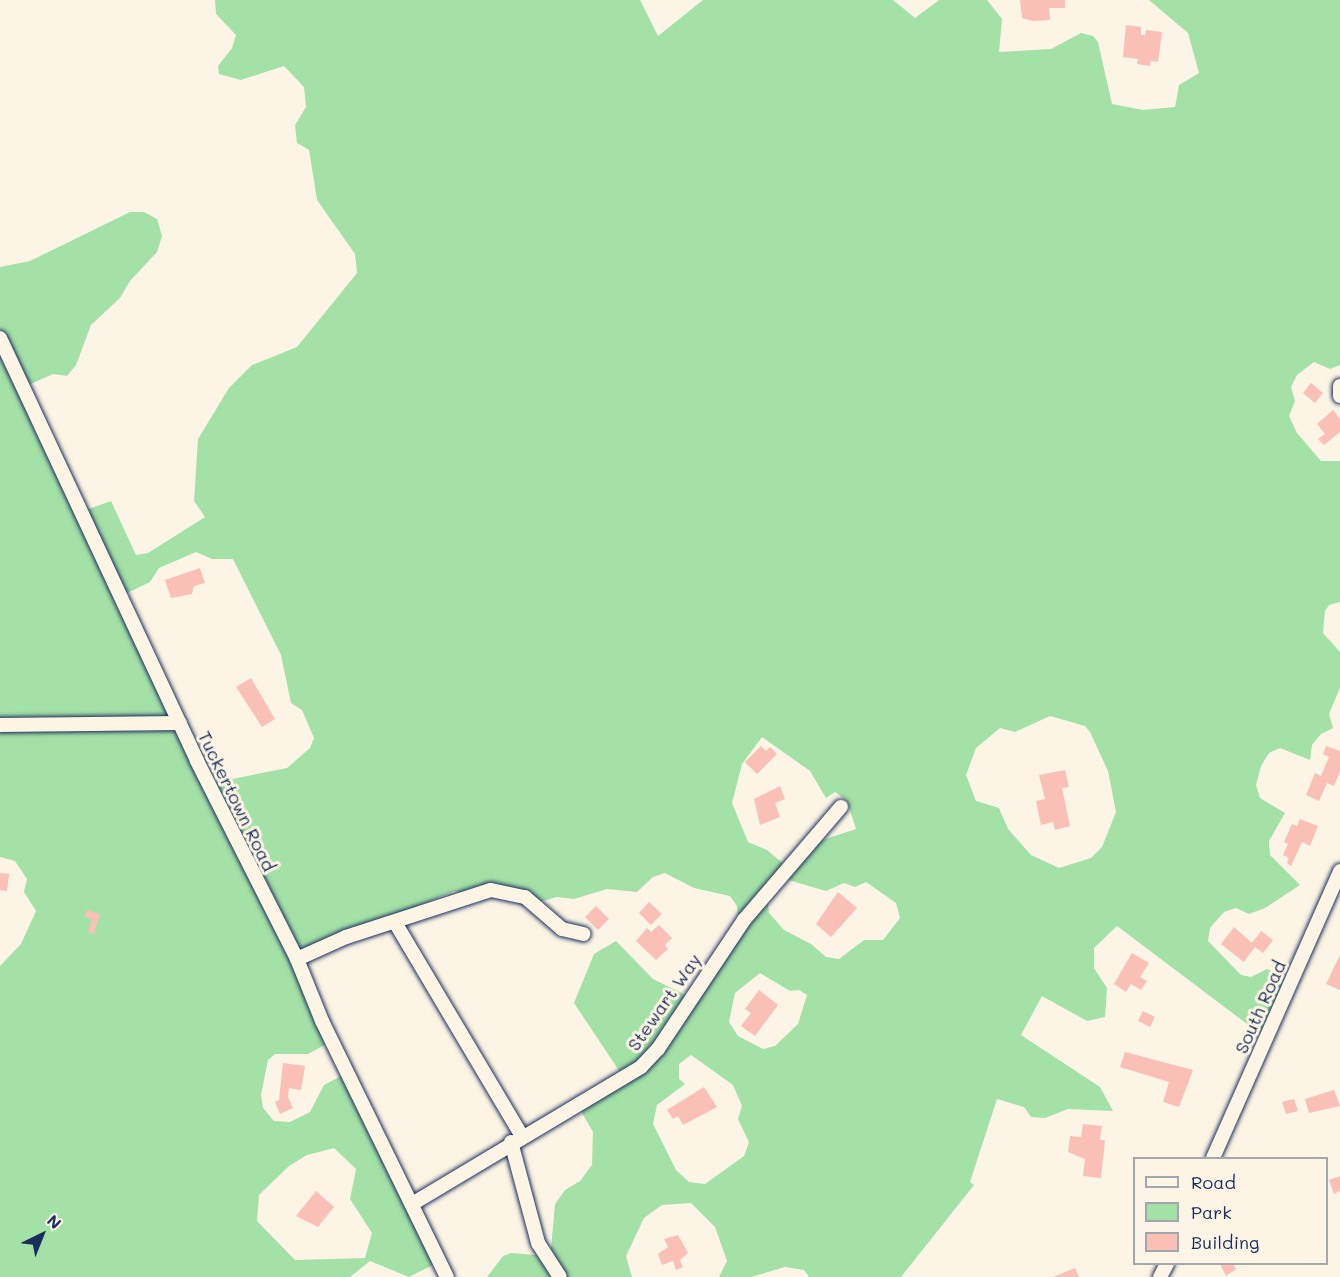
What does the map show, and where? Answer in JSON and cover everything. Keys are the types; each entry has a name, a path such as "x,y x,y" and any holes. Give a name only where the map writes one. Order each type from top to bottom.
{"street":[{"name":"Tuckertown Road","path":"0,338 180,723 297,959 322,1021 447,1277"},
{"path":"1340,386 1340,396"},
{"path":"0,725 180,723"},
{"name":"Stewart Way","path":"412,1204 517,1139 641,1067 658,1049 744,920 841,807"},
{"name":"South Road","path":"1213,1157 1340,871"},
{"path":"297,959 346,937 396,924 491,890 525,897 562,929 584,934"},
{"path":"396,924 517,1139 538,1243 560,1277"}],"green space":[{"path":"215,0 640,0 658,36 703,0 893,0 915,18 939,0 987,0 1002,19 999,52 1051,49 1081,33 1093,36 1098,42 1112,104 1143,110 1175,107 1179,85 1199,73 1188,33 1149,0 1340,0 1340,365 1330,369 1314,362 1297,375 1291,387 1295,401 1289,416 1297,433 1321,461 1340,461 1340,602 1329,605 1325,611 1323,633 1340,652 1340,688 1329,714 1333,728 1321,734 1312,745 1310,760 1280,748 1269,753 1261,766 1256,785 1260,798 1285,813 1269,841 1270,855 1300,885 1265,908 1249,914 1236,908 1224,912 1210,928 1208,941 1241,975 1251,977 1267,969 1291,980 1263,1036 1117,926 1094,948 1094,968 1107,988 1105,1017 1087,1021 1042,996 1021,1035 1100,1087 1113,1111 1068,1109 1045,1118 1031,1117 1024,1107 997,1099 970,1182 974,1185 901,1277 809,1277 804,1270 785,1267 751,1277 719,1277 727,1261 715,1227 691,1203 662,1205 644,1218 626,1256 632,1277 487,1277 503,1256 511,1253 536,1255 551,1273 560,1267 551,1248 555,1204 565,1190 580,1181 592,1165 593,1132 578,1106 624,1078 574,1003 594,954 616,941 653,979 688,996 733,934 728,931 738,919 737,906 730,896 694,888 665,873 653,877 637,892 607,889 574,899 557,897 539,902 534,910 505,898 454,891 298,956 332,1041 308,1054 275,1054 268,1060 261,1095 263,1108 274,1121 290,1122 310,1112 324,1085 349,1072 441,1261 409,1277 370,1261 350,1277 0,1277 0,966 21,944 36,911 24,892 27,879 15,861 0,857 0,267 30,261 130,212 144,212 157,219 162,236 157,252 130,281 120,298 91,325 76,365 67,376 53,374 24,387 83,511 111,501 136,555 148,553 205,517 194,501 198,439 229,388 252,365 297,347 357,273 355,254 317,200 309,150 297,143 295,125 306,107 304,87 284,66 241,80 219,74 218,66 232,48 236,35 216,14","holes":["196,552 212,559 233,559 281,655 291,703 302,710 314,738 310,748 287,768 212,783 125,594 150,582 159,568","1050,716 1085,726 1090,732 1108,771 1116,812 1102,847 1091,858 1059,868 1031,855 1008,829 999,808 976,801 966,775 976,748 1000,728 1015,732","762,737 810,771 826,798 835,792 847,801 856,829 807,845 786,866 767,850 748,842 732,803 742,764","785,879 826,891 844,883 855,887 866,882 896,903 900,918 883,940 864,940 839,959 826,957 811,944 784,930 769,913 767,897","760,973 790,991 799,990 807,995 798,1024 775,1046 763,1049 738,1036 729,1022 735,993","691,1055 733,1085 742,1106 738,1119 749,1142 744,1156 705,1184 689,1182 676,1170 653,1124 657,1105 685,1084 679,1079 679,1064","334,1148 356,1169 350,1199 372,1233 365,1258 295,1260 257,1221 259,1195 289,1166 307,1155"]}],"building":[{"path":"1020,0 1065,0 1065,8 1049,8 1050,20 1033,21 1022,18"},
{"path":"1126,25 1141,27 1141,35 1145,35 1146,30 1162,32 1158,62 1151,61 1150,66 1137,64 1138,59 1123,57"},
{"path":"1311,383 1323,393 1315,403 1303,393"},
{"path":"1333,410 1340,419 1340,432 1324,445 1318,439 1325,434 1317,424"},
{"path":"200,568 205,583 194,586 192,594 171,598 165,580"},
{"path":"251,678 275,719 262,727 236,687"},
{"path":"761,746 766,751 770,747 777,754 757,774 745,762"},
{"path":"1326,746 1340,751 1340,771 1334,786 1327,783 1319,801 1306,795 1315,773 1321,776 1329,757 1323,754"},
{"path":"1065,770 1069,787 1062,788 1070,826 1055,830 1053,822 1041,825 1036,801 1045,799 1039,775"},
{"path":"780,786 785,799 775,803 780,817 760,825 754,799"},
{"path":"1300,819 1318,826 1310,846 1302,842 1291,866 1287,863 1289,858 1283,855 1288,844 1284,842 1292,824 1297,826"},
{"path":"0,873 9,874 7,891 0,890"},
{"path":"838,892 857,908 831,937 816,924"},
{"path":"649,902 662,914 651,925 639,913"},
{"path":"596,906 609,919 598,930 585,917"},
{"path":"87,910 100,914 94,934 88,932 92,919 85,917"},
{"path":"659,925 672,938 665,945 668,949 656,960 636,941 647,928 651,932"},
{"path":"1234,927 1252,943 1261,931 1273,940 1263,953 1255,947 1244,962 1221,944"},
{"path":"1132,953 1149,963 1140,977 1147,981 1141,990 1131,984 1126,992 1114,984"},
{"path":"1340,955 1340,990 1326,984"},
{"path":"759,990 778,1005 755,1036 741,1026 751,1013 745,1009"},
{"path":"1143,1011 1155,1017 1150,1027 1138,1021"},
{"path":"1125,1052 1193,1070 1179,1107 1163,1102 1169,1082 1120,1067"},
{"path":"283,1063 305,1066 301,1090 289,1088 288,1097 293,1108 280,1114 275,1102 279,1100"},
{"path":"704,1087 717,1107 683,1125 678,1116 673,1119 667,1110"},
{"path":"1334,1090 1340,1106 1309,1113 1305,1099"},
{"path":"1294,1099 1298,1111 1286,1114 1282,1102"},
{"path":"1083,1124 1102,1126 1100,1140 1105,1140 1101,1178 1083,1176 1085,1159 1068,1152 1070,1136 1081,1137"},
{"path":"1340,1176 1340,1191 1334,1194 1329,1180"},
{"path":"316,1191 334,1207 318,1227 296,1216"},
{"path":"678,1235 688,1253 680,1260 683,1267 676,1270 673,1261 662,1265 658,1254 668,1247 664,1239"},
{"path":"1220,1265 1234,1265 1236,1269 1226,1276"},
{"path":"1075,1268 1079,1277 1053,1277"}]}
